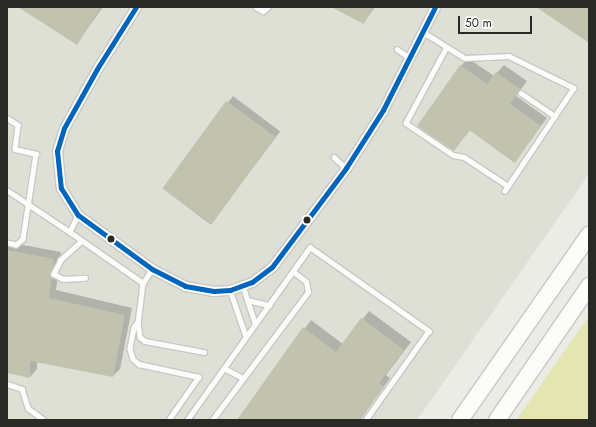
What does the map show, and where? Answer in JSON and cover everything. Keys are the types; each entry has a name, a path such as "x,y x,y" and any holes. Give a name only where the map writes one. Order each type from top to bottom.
{"highway":[{"path":"460,420 589,235"},
{"path":"497,420 589,286"}],"street":[{"path":"136,7 97,69 60,138 57,151 60,182 64,197 78,215 152,269 185,286 214,291 230,290 243,286 262,276 272,266 346,168 383,110 435,7"}],"lane":[{"path":"256,7 263,11 268,7"},
{"path":"423,32 465,58 509,56 574,88 505,191"},
{"path":"447,47 406,123 452,155 464,157 508,186"},
{"path":"398,50 410,58"},
{"path":"521,93 555,116"},
{"path":"7,118 18,125 15,149 36,154 23,239 16,245 7,243"},
{"path":"334,157 346,168"},
{"path":"7,190 143,283"},
{"path":"70,232 78,215"},
{"path":"82,240 61,260 54,274 63,279 85,278"},
{"path":"187,420 310,247 429,332 366,420"},
{"path":"152,269 143,283 138,322 140,337 145,340 204,352"},
{"path":"212,420 308,292 306,282 292,272"},
{"path":"243,286 255,324"},
{"path":"230,290 246,336"},
{"path":"247,300 269,305"},
{"path":"138,322 134,328 130,349 133,359 139,364 199,376 169,420"},
{"path":"224,368 243,378"},
{"path":"7,384 22,389 28,408 44,420"}],"shaded area":[{"path":"7,7 589,7 589,174 417,420 7,420"}],"green space":[{"path":"589,316 589,420 516,420"}],"building":[{"path":"18,7 101,7 77,45"},
{"path":"331,7 373,7 364,24"},
{"path":"536,7 589,7 589,43"},
{"path":"460,65 487,84 496,72 520,89 510,104 541,126 515,163 469,130 454,151 417,126"},
{"path":"226,101 275,137 212,224 163,188"},
{"path":"7,250 54,259 49,298 125,315 113,377 30,361 30,378 7,373"},
{"path":"361,318 404,350 379,383 384,386 359,420 237,420 303,327 336,352"}],"transit line":[{"path":"136,7 97,69 64,128 57,151 61,188 78,215 152,269 185,286 214,291 230,290 252,282 272,267 346,168 383,110 435,7"}]}
